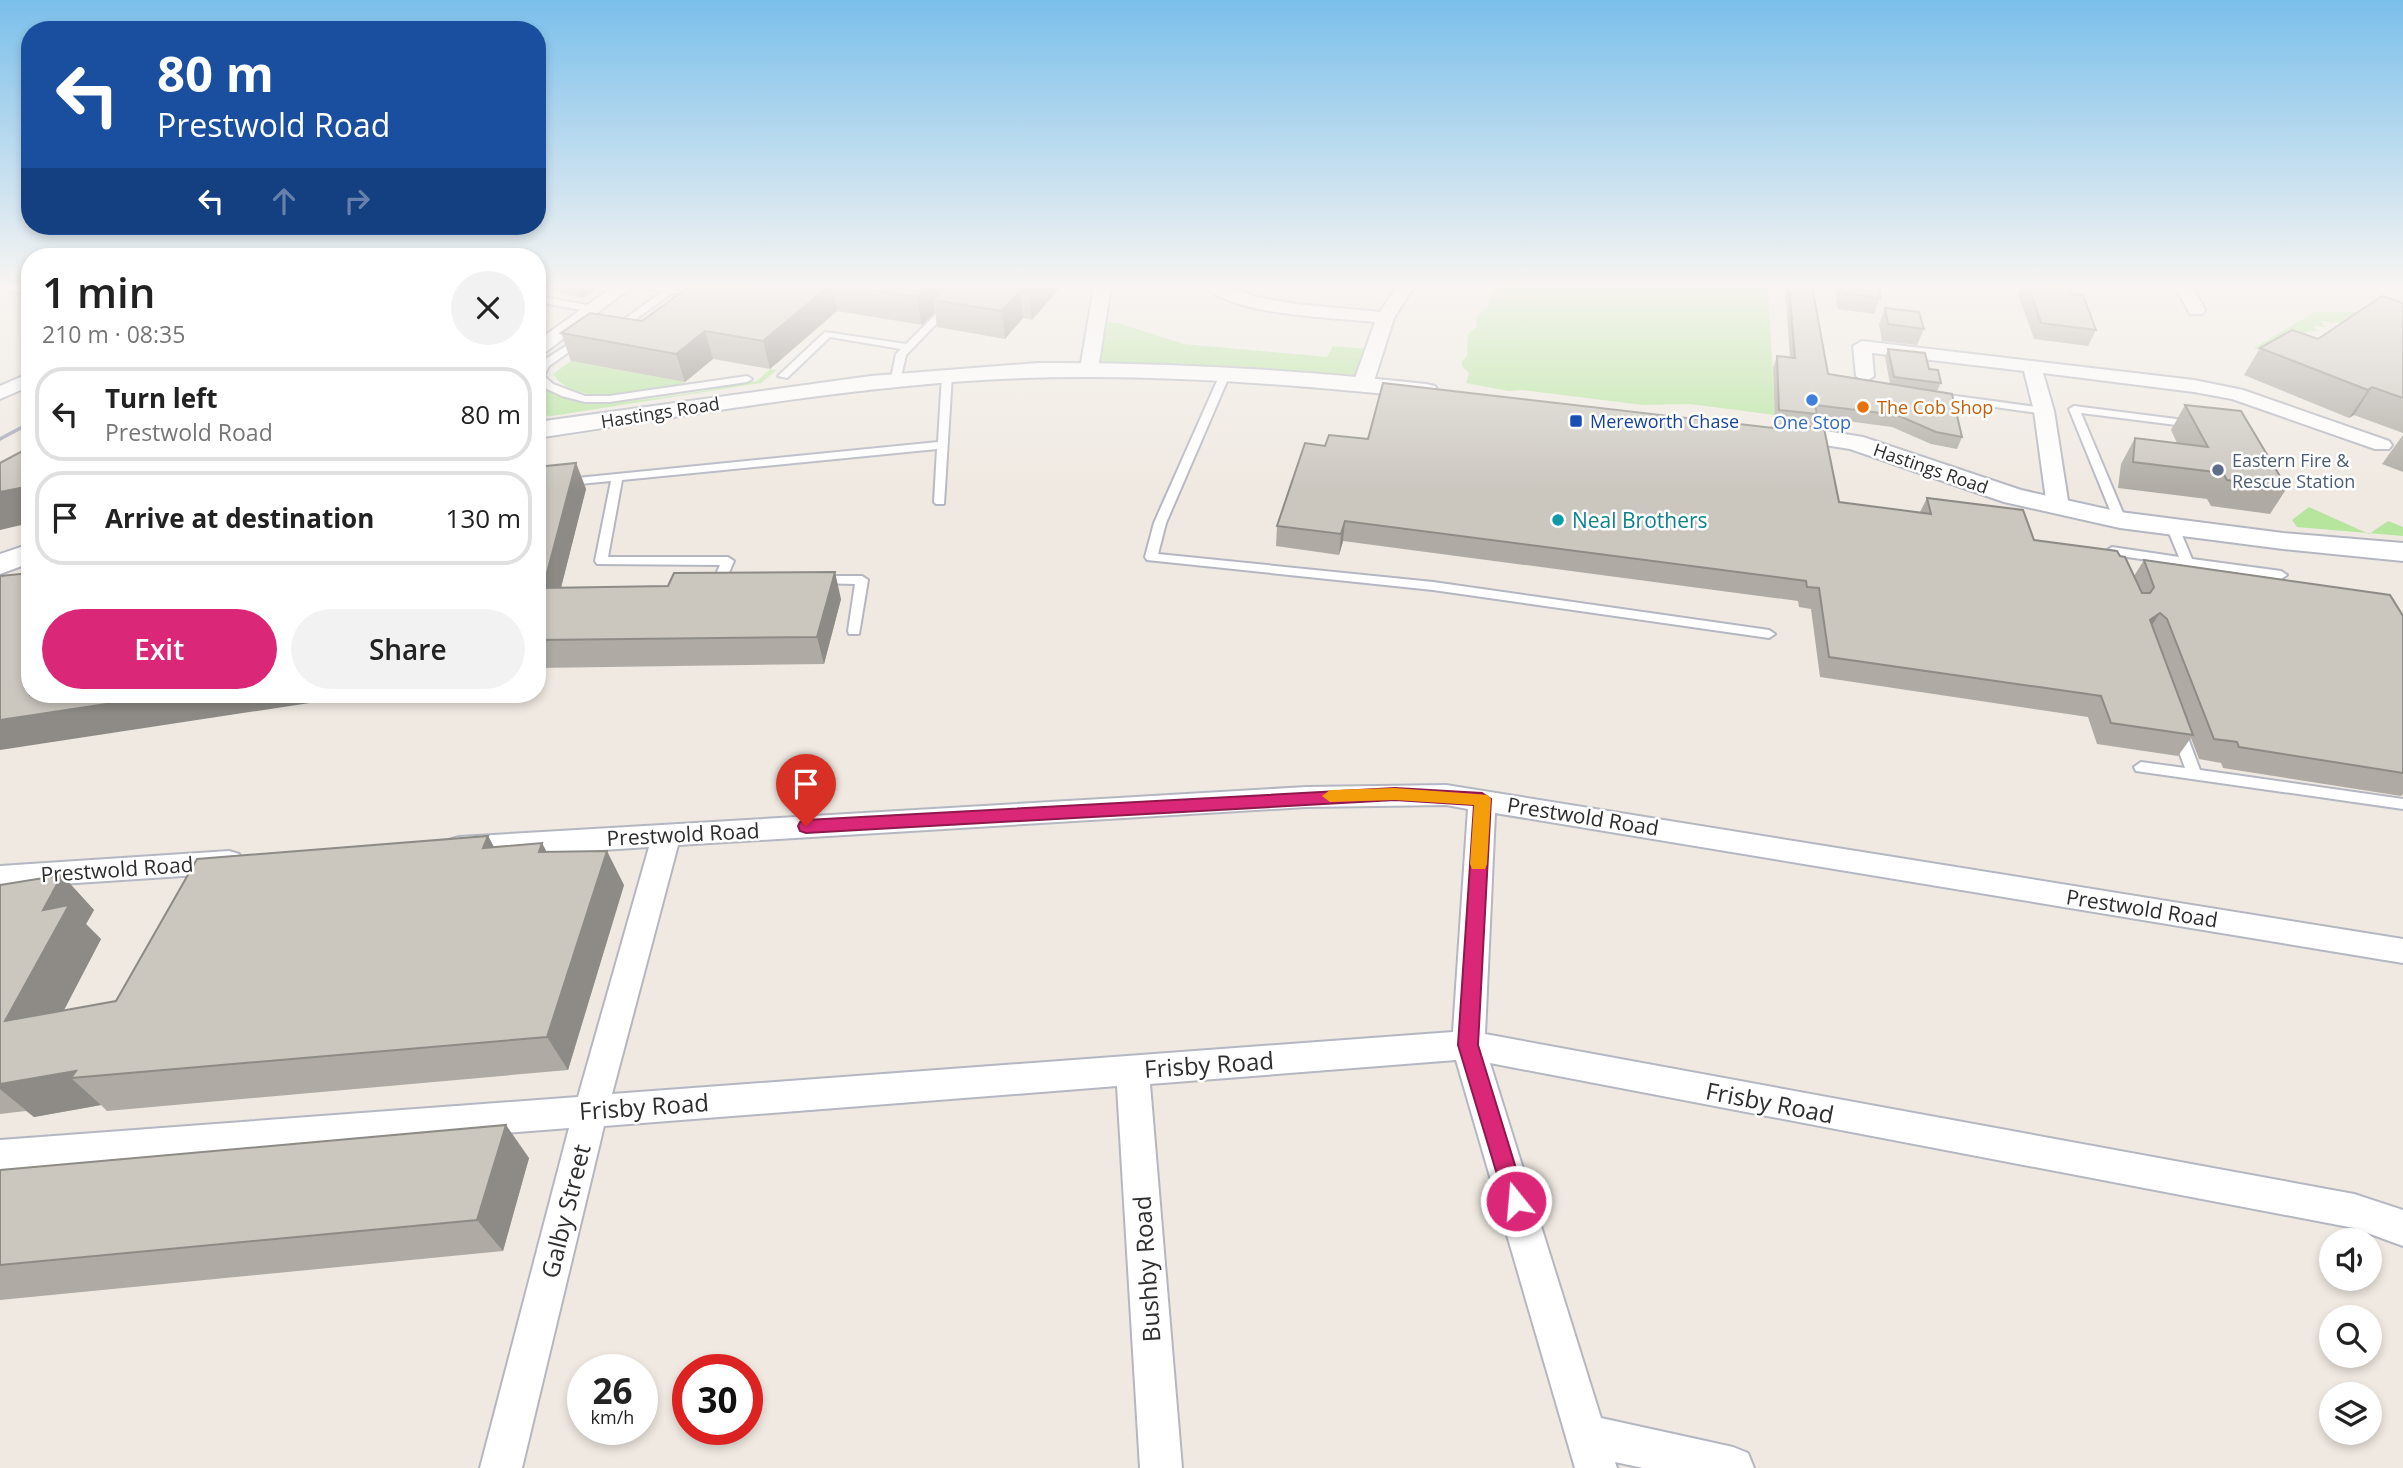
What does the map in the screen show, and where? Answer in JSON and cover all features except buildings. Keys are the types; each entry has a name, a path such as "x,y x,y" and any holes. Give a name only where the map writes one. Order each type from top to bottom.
{"street":[{"path":"1088,369 1091,355"},
{"path":"1363,384 1373,355"},
{"path":"1864,355 1866,384"},
{"path":"1931,355 2236,394 2387,447"},
{"path":"2032,367 2044,411 2058,507"},
{"name":"Hastings Road","path":"546,429 773,394 896,379 1088,369 1226,372 1451,394"},
{"path":"0,393 21,383"},
{"name":"Hastings Road","path":"1757,429 1854,442 1969,482 2058,507 2120,520 2400,556"},
{"path":"0,565 21,556"},
{"name":"Prestwold Road","path":"431,849 1395,794 1482,799 2403,951"},
{"path":"1482,799 1468,1045 1592,1452 1733,1468"},
{"name":"Galby Street","path":"500,1468 591,1110 667,834"},
{"name":"Prestwold Road","path":"0,877 250,861"},
{"name":"Frisby Road","path":"0,1156 1468,1045 2354,1211 2403,1227"},
{"name":"Bushby Road","path":"1132,1069 1161,1468"}],"lane":[{"path":"783,376 806,355"},
{"path":"896,379 901,355"},
{"path":"1226,372 1160,523 1151,557 1433,586 1769,634"},
{"path":"940,502 947,375"},
{"path":"546,383 585,399 609,399 747,379"},
{"path":"1927,396 2044,411"},
{"path":"2120,520 2074,410 2197,425"},
{"path":"546,484 943,445"},
{"path":"617,477 601,561 728,561 720,579 746,579"},
{"path":"2174,528 2187,562"},
{"path":"2120,574 2112,551 2281,575"},
{"path":"810,579 862,580 854,631"},
{"path":"2171,713 2194,774"},
{"path":"2141,767 2403,804"}],"green space":[{"path":"1091,355 1300,355 1327,357 1328,355 1367,355 1363,384 1089,369"},
{"path":"1772,355 1775,415 1690,404 1643,405 1521,390 1509,391 1466,383 1469,373 1462,366 1462,361 1467,356"},
{"path":"2271,355 2319,355 2304,367"},
{"path":"571,361 685,384 614,395 579,392 564,385 553,374"},
{"path":"770,369 777,370 761,383 546,416 546,387 552,393 576,400 606,402 674,396 757,381"},
{"path":"2309,507 2367,533 2297,527 2292,520"},
{"path":"2388,521 2403,527 2403,536 2370,533"}],"railway":[{"path":"0,439 21,428"}],"slow traffic":[{"path":"1330,796 1446,795 1482,799 1479,864"}],"place":[{"name":"One Stop","path":"1812,400"},
{"name":"The Cob Shop","path":"1863,407"},
{"name":"Mereworth Chase","path":"1576,421"},
{"name":"Eastern Fire & Rescue Station","path":"2218,470"},
{"name":"Neal Brothers","path":"1558,520"}],"route":[{"path":"806,826 1306,797 1395,794 1482,799 1468,1045 1516,1201"}]}
